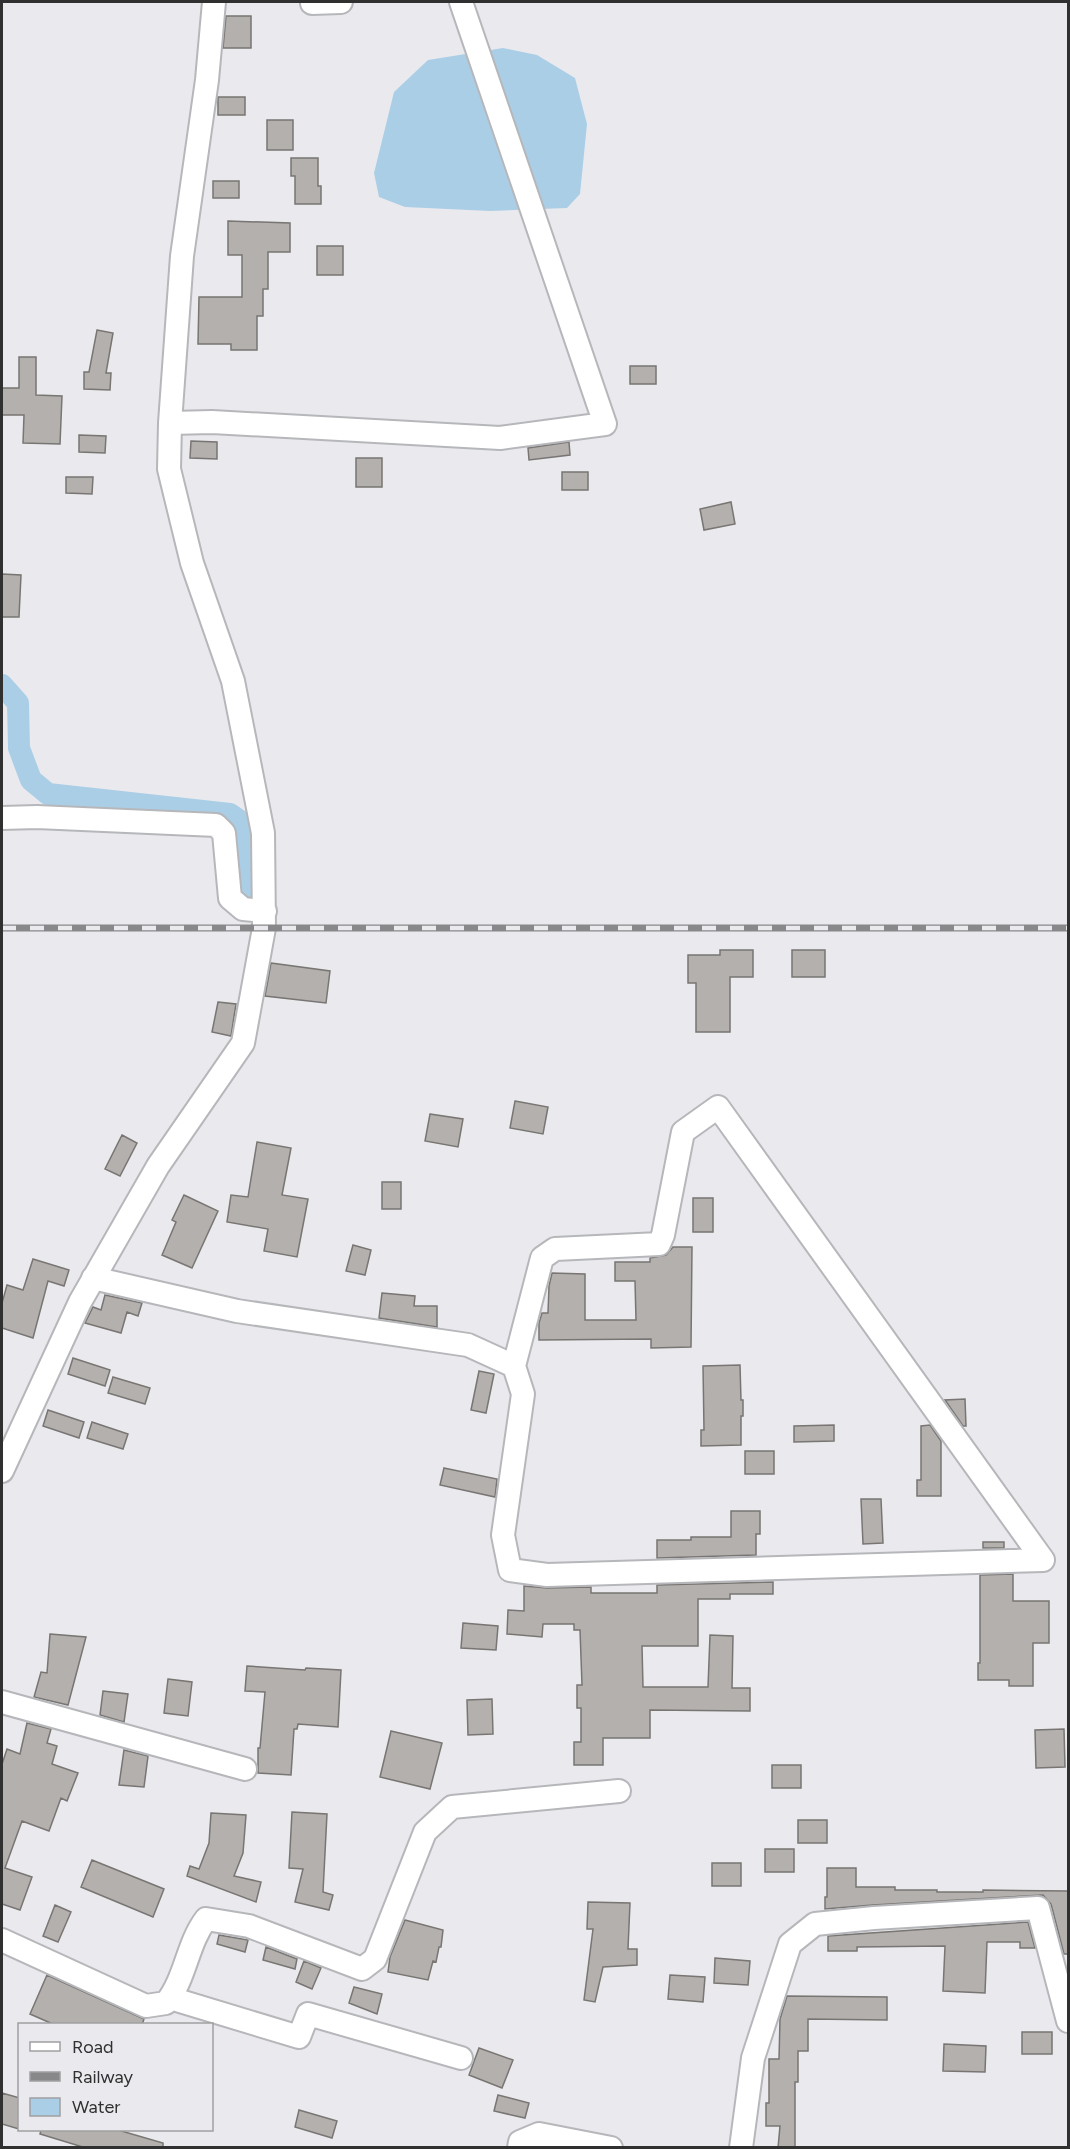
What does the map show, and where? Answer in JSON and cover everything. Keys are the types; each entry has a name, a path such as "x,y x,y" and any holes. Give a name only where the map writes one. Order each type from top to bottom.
{"street":[{"path":"2,1472 93,1278 158,1166 243,1043 264,928 263,833 233,681 192,563 169,469 170,423 182,256 207,80 214,2"},
{"path":"312,3 340,2"},
{"path":"170,423 212,422 500,438 605,424 461,2"},
{"path":"2,818 37,817 216,825 224,833 230,898 243,909 265,911"},
{"path":"93,1278 237,1311 468,1345 514,1366 523,1394 503,1535 510,1570 547,1575 1043,1560 718,1107 683,1132 663,1235 659,1244 555,1249 542,1258 514,1366"},
{"path":"2,1702 245,1769"},
{"path":"2,1940 146,2006 166,2003 177,1988 197,1931 206,1919 249,1926 362,1969 375,1959 425,1832 452,1808 619,1791"},
{"path":"741,2148 753,2058 790,1944 815,1924 1038,1908 1068,2021"},
{"path":"170,1998 299,2037 308,2014 461,2058"},
{"path":"519,2148 520,2142 539,2134 611,2148"}],"water":[{"path":"503,48 537,55 575,78 587,124 580,194 567,208 490,211 405,207 379,197 374,173 394,92 428,60"}],"building":[{"path":"226,16 251,16 251,48 223,48"},
{"path":"218,97 245,97 245,115 218,115"},
{"path":"267,120 293,120 293,150 267,150"},
{"path":"291,158 318,158 318,186 321,186 321,204 295,204 295,176 291,176"},
{"path":"213,181 239,181 239,198 213,198"},
{"path":"228,221 290,223 290,252 268,252 268,289 263,289 263,316 257,316 257,350 231,350 231,344 198,344 199,297 242,297 242,255 228,255"},
{"path":"317,246 343,246 343,275 317,275"},
{"path":"97,330 113,333 106,373 111,373 110,390 84,389 84,372 89,372"},
{"path":"19,357 36,357 36,395 62,396 60,444 23,443 24,415 2,415 2,388 19,388"},
{"path":"630,366 656,366 656,384 630,384"},
{"path":"79,435 106,436 105,453 79,452"},
{"path":"191,441 217,442 217,459 190,458"},
{"path":"569,442 570,455 529,460 528,448"},
{"path":"356,458 382,458 382,487 356,487"},
{"path":"562,472 588,472 588,490 562,490"},
{"path":"66,477 93,477 92,494 66,493"},
{"path":"731,502 735,524 704,530 700,509"},
{"path":"2,574 21,575 19,617 2,617"},
{"path":"720,950 753,950 753,977 730,977 730,1032 696,1032 696,983 688,983 688,955 720,955"},
{"path":"792,950 825,950 825,977 792,977"},
{"path":"271,963 330,971 326,1003 265,996"},
{"path":"218,1002 236,1004 231,1036 212,1032"},
{"path":"515,1101 548,1107 543,1134 510,1128"},
{"path":"430,1114 463,1119 458,1147 425,1141"},
{"path":"122,1135 137,1143 120,1176 105,1169"},
{"path":"257,1142 291,1148 282,1195 308,1199 297,1257 264,1251 268,1229 227,1222 231,1195 248,1197"},
{"path":"382,1182 401,1182 401,1209 382,1209"},
{"path":"184,1195 218,1211 192,1268 162,1255 176,1222 172,1220"},
{"path":"693,1198 713,1198 713,1232 693,1232"},
{"path":"353,1245 371,1250 365,1275 346,1271"},
{"path":"673,1247 692,1247 691,1347 651,1348 651,1339 539,1340 539,1323 542,1313 548,1313 552,1273 585,1274 585,1320 636,1320 635,1281 615,1281 615,1262 650,1262 650,1258 666,1255"},
{"path":"33,1259 69,1270 64,1286 48,1281 33,1338 2,1328 2,1303 7,1285 23,1290"},
{"path":"382,1293 415,1296 414,1306 437,1306 437,1327 379,1318"},
{"path":"105,1295 142,1303 138,1316 127,1312 121,1333 85,1323 93,1307 101,1310"},
{"path":"73,1358 110,1370 105,1386 68,1374"},
{"path":"740,1365 741,1400 743,1400 741,1445 701,1446 701,1430 704,1430 703,1366"},
{"path":"479,1371 494,1374 486,1413 471,1410"},
{"path":"113,1377 150,1388 145,1404 108,1393"},
{"path":"965,1399 966,1426 963,1426 945,1400"},
{"path":"48,1410 84,1422 79,1438 43,1426"},
{"path":"92,1422 128,1434 123,1449 87,1438"},
{"path":"834,1425 834,1441 794,1442 794,1426"},
{"path":"930,1425 941,1441 941,1496 917,1496 917,1480 921,1480 921,1426"},
{"path":"745,1451 774,1451 774,1474 745,1474"},
{"path":"444,1468 497,1479 495,1497 440,1485"},
{"path":"861,1499 881,1499 883,1543 863,1544"},
{"path":"731,1511 760,1511 760,1534 756,1534 756,1555 657,1558 657,1540 731,1537"},
{"path":"983,1542 1004,1542 1004,1548 983,1548"},
{"path":"1013,1574 1013,1601 1049,1601 1049,1643 1033,1643 1033,1686 1009,1686 1009,1680 978,1680 980,1575"},
{"path":"773,1582 773,1594 730,1594 730,1599 698,1599 698,1646 642,1646 643,1687 708,1687 710,1635 733,1636 732,1688 750,1688 750,1711 650,1710 650,1738 603,1738 603,1765 574,1765 574,1742 581,1742 581,1708 577,1708 577,1685 582,1685 580,1630 574,1630 574,1624 543,1624 542,1637 507,1634 508,1610 524,1611 524,1586 591,1587 591,1593 657,1593 657,1585"},
{"path":"463,1623 498,1626 496,1650 461,1648"},
{"path":"50,1634 86,1637 68,1705 34,1697 41,1672 47,1673"},
{"path":"247,1666 341,1670 338,1727 298,1724 297,1729 294,1729 291,1775 258,1773 258,1748 260,1748 265,1692 245,1691"},
{"path":"168,1679 192,1682 188,1716 164,1713"},
{"path":"103,1691 128,1694 124,1722 100,1715"},
{"path":"492,1699 493,1734 468,1735 467,1700"},
{"path":"27,1723 51,1729 47,1743 57,1746 52,1764 78,1773 67,1801 61,1798 49,1831 22,1821 5,1868 32,1877 20,1910 2,1904 2,1764 7,1749 20,1754"},
{"path":"1064,1729 1065,1767 1036,1768 1035,1730"},
{"path":"391,1731 442,1743 430,1789 380,1777"},
{"path":"124,1750 148,1756 144,1787 119,1785"},
{"path":"772,1765 801,1765 801,1788 772,1788"},
{"path":"292,1812 327,1814 323,1892 333,1895 329,1910 295,1902 303,1869 289,1868"},
{"path":"211,1813 246,1815 243,1853 234,1876 261,1882 256,1902 187,1876 190,1866 199,1869 209,1843"},
{"path":"798,1820 827,1820 827,1843 798,1843"},
{"path":"765,1849 794,1849 794,1872 765,1872"},
{"path":"92,1860 164,1889 153,1917 81,1887"},
{"path":"712,1863 741,1863 741,1886 712,1886"},
{"path":"827,1868 856,1868 856,1887 895,1887 895,1890 937,1890 937,1892 1068,1891 1068,1954 1064,1954 1051,1904 1043,1895 825,1909"},
{"path":"588,1902 630,1903 628,1949 637,1949 637,1965 603,1967 595,2002 584,2000 593,1929 587,1929"},
{"path":"55,1905 71,1912 58,1942 43,1936"},
{"path":"405,1920 443,1930 441,1947 439,1947 436,1962 433,1961 428,1980 388,1972 390,1957"},
{"path":"1028,1922 1035,1948 1020,1948 1020,1942 987,1942 985,1993 943,1991 945,1946 857,1947 857,1951 828,1951 828,1936"},
{"path":"219,1935 248,1940 245,1952 217,1944"},
{"path":"266,1947 297,1959 295,1969 263,1960"},
{"path":"715,1958 750,1961 748,1985 714,1983"},
{"path":"304,1961 321,1968 312,1989 296,1982"},
{"path":"47,1975 144,2019 143,2023 50,2023 30,2014"},
{"path":"670,1975 705,1977 703,2002 668,1999"},
{"path":"354,1987 382,1994 377,2014 349,2003"},
{"path":"787,1996 887,1997 887,2020 808,2019 808,2051 798,2051 798,2082 795,2082 795,2148 778,2148 780,2126 766,2126 766,2103 769,2103 769,2059 779,2059 780,2019"},
{"path":"1022,2032 1052,2032 1052,2054 1022,2054"},
{"path":"944,2044 986,2046 985,2072 943,2071"},
{"path":"479,2048 513,2060 502,2088 469,2075"},
{"path":"2,2093 18,2097 18,2129 2,2124"},
{"path":"498,2095 529,2103 525,2118 494,2111"},
{"path":"299,2110 337,2121 332,2138 295,2127"},
{"path":"41,2131 121,2131 163,2143 163,2148 86,2148 40,2134"}],"waterway":[{"path":"2,685 18,703 19,748 31,780 48,794 230,814 240,821 250,893"}],"railway":[{"path":"2,928 1068,928"}]}
